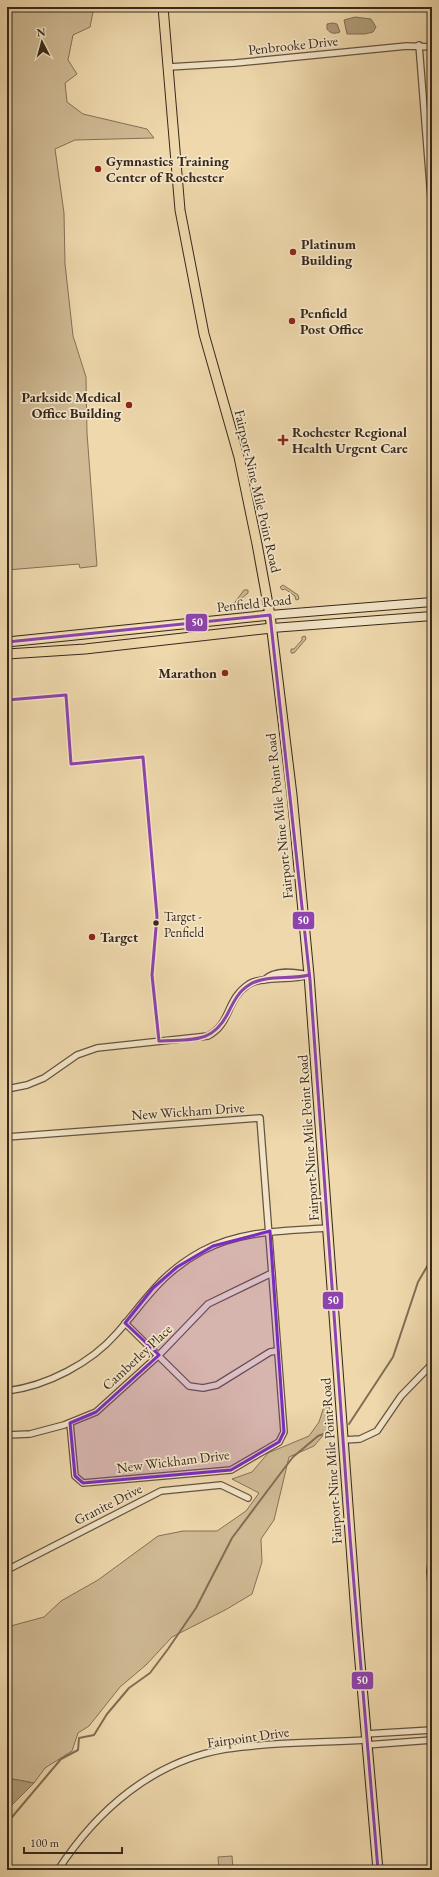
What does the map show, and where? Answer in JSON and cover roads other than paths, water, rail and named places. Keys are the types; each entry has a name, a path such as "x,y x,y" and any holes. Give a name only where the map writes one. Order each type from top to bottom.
{"main road":[{"name":"Fairport-Nine Mile Point Road","path":"163,7 180,210 204,334 239,457 270,615 292,795 309,975 366,1740 378,1870"},
{"name":"Penfield Road","path":"7,642 270,615 432,602"},
{"name":"Penfield Road","path":"7,654 85,649 272,628 432,616"}],"street":[{"name":"Penbrooke Drive","path":"169,67 419,46 432,47"},
{"path":"419,46 432,211"},
{"path":"7,1089 27,1086 44,1078 77,1055 92,1049 208,1036 221,1027 233,1000 238,993 251,983 264,980 300,978 309,975"},
{"name":"New Wickham Drive","path":"7,1137 260,1118 270,1231 277,1351 284,1432 279,1442 232,1470 83,1483 75,1476 70,1423"},
{"path":"7,1391 32,1385 76,1366 103,1346 125,1323 163,1278 189,1259 228,1240 270,1231 328,1228"},
{"name":"Camberley Place","path":"7,1435 30,1434 70,1423 96,1412 159,1355 208,1304 272,1273"},
{"path":"125,1323 189,1386 203,1388 217,1385 270,1352 277,1351"},
{"path":"344,1440 360,1439 376,1431 401,1396 432,1364"},
{"name":"Granite Drive","path":"7,1570 161,1491 221,1486 248,1498"},
{"path":"432,1557 430,1570 432,1592"},
{"path":"366,1740 432,1730"},
{"path":"366,1740 432,1740"},
{"name":"Fairpoint Drive","path":"58,1870 85,1831 110,1805 149,1778 173,1766 197,1756 244,1747 314,1741 334,1742 366,1740"}],"waterway":[{"path":"349,1424 393,1357 418,1282 432,1258"},
{"path":"7,1823 61,1759 78,1750 79,1738 94,1735 107,1714 129,1688 150,1673 196,1608 232,1538 293,1457 318,1436 334,1430"}],"place":[{"name":"Gymnastics Training Center of Rochester","path":"98,169"},
{"name":"Platinum Building","path":"293,252"},
{"name":"Penfield Post Office","path":"292,321"},
{"name":"Parkside Medical Office Building","path":"129,405"},
{"name":"Rochester Regional Health Urgent Care","path":"283,440"},
{"name":"Marathon","path":"225,673"},
{"name":"Target - Penfield","path":"156,923"},
{"name":"Target","path":"92,937"}]}
